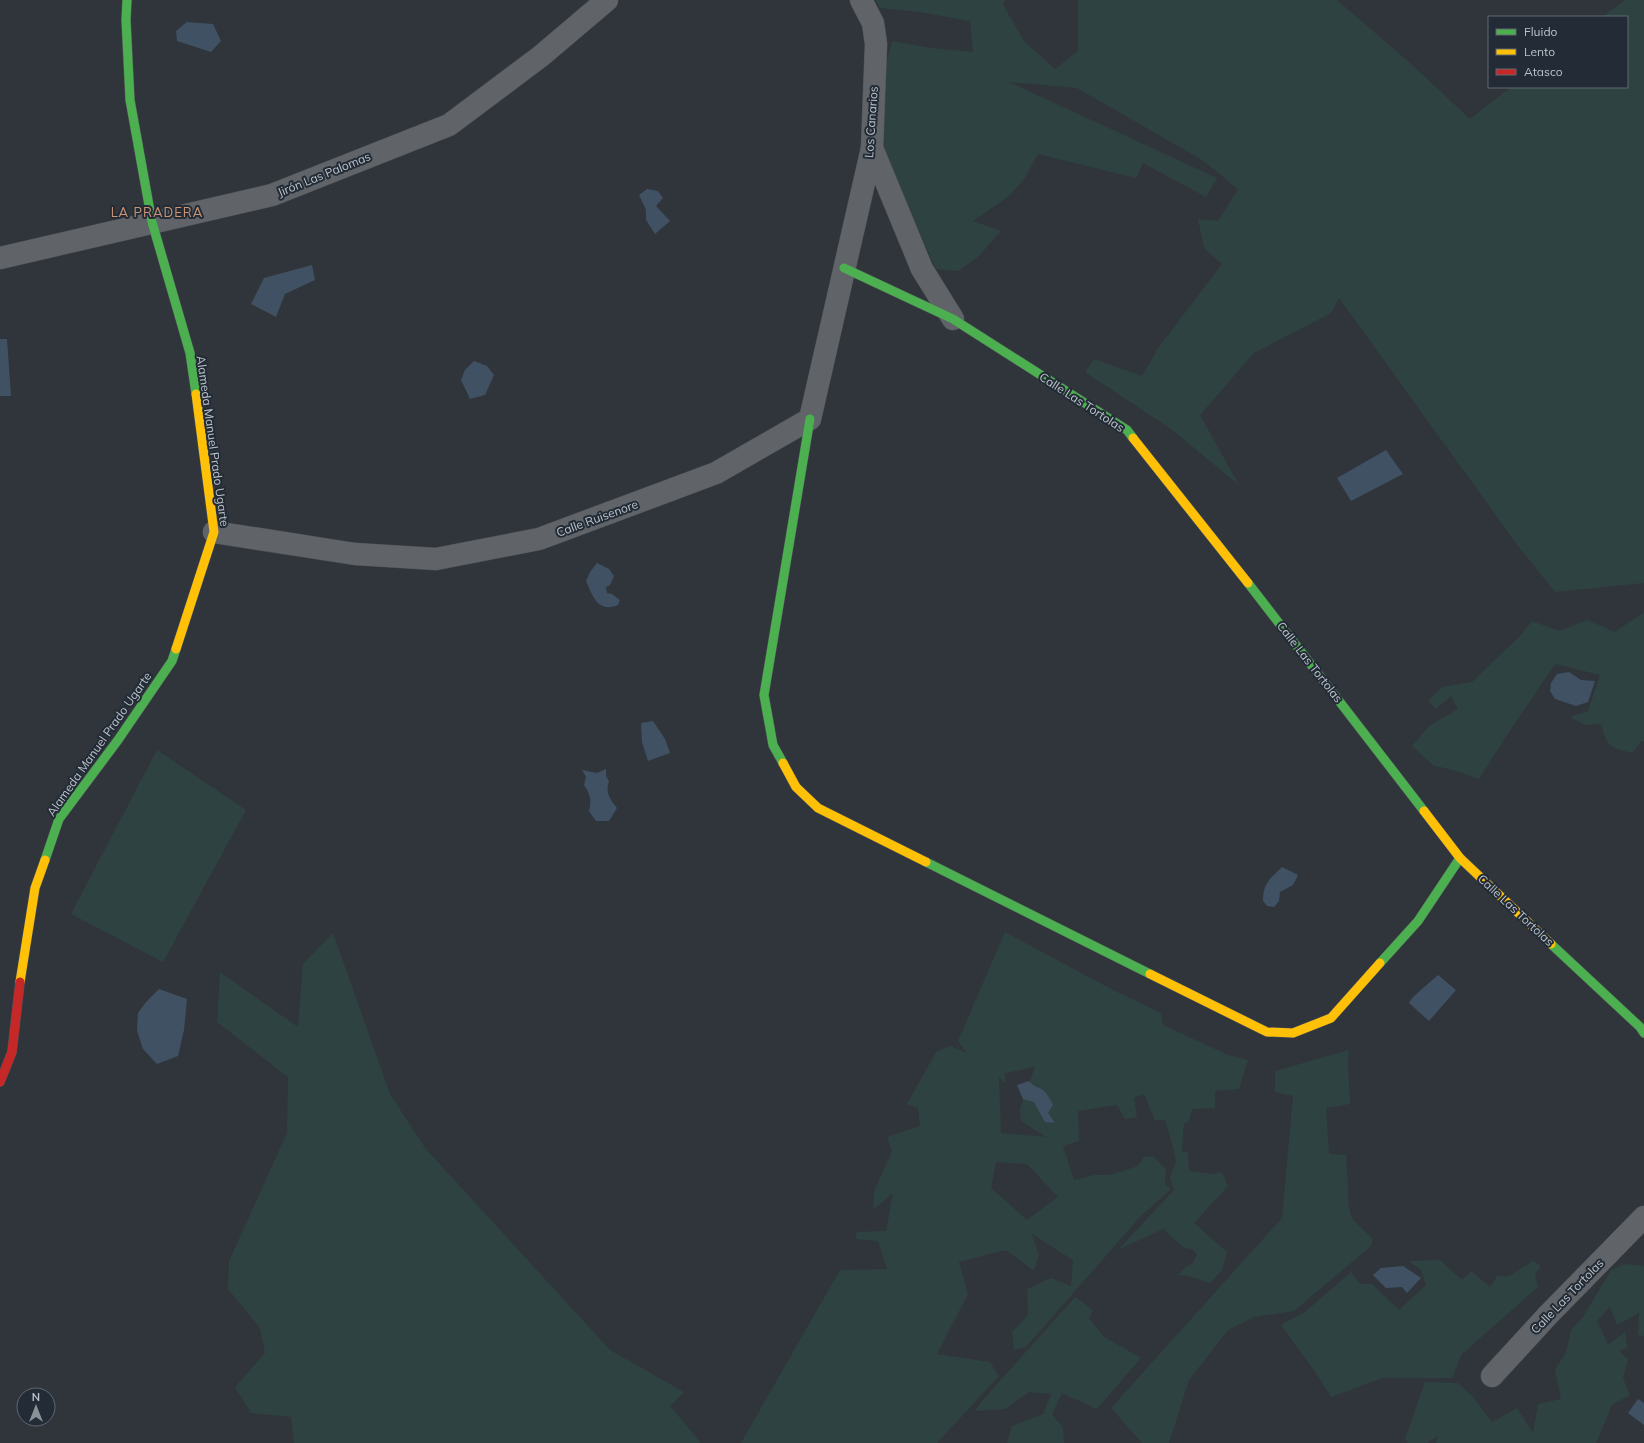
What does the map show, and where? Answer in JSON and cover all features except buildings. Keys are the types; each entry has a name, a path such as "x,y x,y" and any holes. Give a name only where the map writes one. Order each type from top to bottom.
{"street":[{"name":"Alameda Manuel Prado Ugarte","path":"0,1082 12,1052 21,969 36,888 59,819 118,740 172,661 214,532 190,353 152,222 130,100 126,20 128,0"},
{"name":"Jirón Las Palomas","path":"0,258 272,195 449,124 541,56 607,0"},
{"name":"Los Canarios","path":"844,268 872,148 876,44 873,23 861,0"},
{"name":"Calle Las Tortolas","path":"872,148 922,269 953,319"},
{"name":"Calle Las Tortolas","path":"844,268 953,319 1127,430 1303,653 1460,858 1640,1027 1644,1033"},
{"path":"844,268 810,419 764,695 773,745 796,787 818,808 1267,1032 1293,1033 1331,1018 1418,921 1460,858"},
{"name":"Calle Ruisenore","path":"214,532 355,554 436,559 539,539 708,476 716,473 810,419"},
{"name":"Calle Las Tortolas","path":"1492,1376 1644,1217"}],"shaded area":[{"path":"875,0 1005,0 1003,5 1024,41 1055,69 1078,51 1078,0 1337,0 1410,63 1470,119 1510,88 1628,88 1628,16 1603,16 1625,0 1644,0 1644,583 1555,592 1518,546 1339,298 1331,313 1254,353 1200,415 1239,485 1171,429 1085,372 1094,359 1142,376 1159,347 1222,264 1204,248 1198,219 1218,221 1238,189 1202,160 1077,88 1009,82 1217,178 1206,197 1143,163 1136,178 1038,154 1025,178 1009,196 973,221 1001,231 979,256 958,271 936,269 880,146 884,72 892,41 931,48 973,52 970,21 919,12 880,8"},
{"path":"1644,612 1644,741 1641,741 1632,753 1610,745 1605,737 1601,724 1585,725 1570,717 1588,711 1600,675 1555,664 1479,779 1450,769 1434,766 1412,746 1429,726 1458,709 1451,696 1436,709 1428,701 1442,687 1472,682 1520,636 1532,621 1560,631 1587,620 1615,632"},
{"path":"157,750 246,810 163,962 71,914"},
{"path":"1005,932 1113,990 1161,1013 1163,1025 1228,1055 1248,1060 1239,1089 1215,1091 1215,1108 1192,1109 1189,1122 1184,1123 1182,1151 1188,1152 1189,1171 1213,1174 1222,1172 1228,1186 1194,1223 1227,1252 1222,1270 1210,1283 1189,1276 1178,1275 1185,1267 1192,1264 1197,1254 1192,1249 1184,1248 1163,1229 1118,1250 1174,1190 1170,1177 1176,1162 1174,1150 1165,1120 1155,1120 1144,1094 1134,1098 1137,1117 1125,1119 1117,1105 1078,1111 1079,1141 1063,1146 1074,1180 1094,1175 1110,1175 1138,1166 1144,1157 1153,1156 1166,1169 1165,1184 1171,1189 1140,1217 1026,1347 1014,1350 1012,1332 1028,1315 1027,1289 1051,1278 1071,1286 1073,1260 1032,1234 1039,1255 1034,1271 1006,1250 959,1262 968,1294 937,1354 990,1362 999,1376 937,1443 741,1443 840,1270 887,1269 878,1241 855,1239 857,1232 886,1231 893,1193 873,1210 874,1191 892,1151 887,1137 920,1126 918,1108 907,1104 936,1052 950,1046 967,1053 958,1041","holes":["1035,1067 1020,1109 1021,1121 1046,1137 1001,1133 999,1077 1005,1083 1005,1073","996,1162 1027,1164 1058,1197 1027,1220 991,1188"]},
{"path":"333,933 390,1094 425,1148 610,1350 684,1392 670,1406 701,1443 294,1443 291,1417 251,1413 235,1387 265,1353 260,1328 228,1289 229,1261 287,1133 288,1077 217,1022 220,972 298,1027 303,964"},
{"path":"1349,1050 1348,1064 1350,1104 1326,1108 1329,1154 1346,1155 1349,1208 1352,1219 1373,1239 1371,1246 1294,1311 1254,1317 1228,1330 1189,1380 1169,1443 1142,1443 1111,1408 1282,1218 1293,1096 1275,1092 1275,1071"},
{"path":"1440,1260 1462,1280 1471,1271 1490,1287 1497,1276 1509,1276 1533,1261 1541,1266 1535,1274 1538,1287 1462,1354 1452,1378 1382,1378 1331,1397 1316,1373 1281,1325 1305,1312 1351,1272 1360,1284 1372,1284 1399,1310 1426,1285 1421,1270 1408,1261"},
{"path":"1625,1264 1644,1266 1644,1336 1638,1335 1639,1313 1617,1325 1610,1307 1597,1321 1608,1345 1625,1332 1627,1348 1619,1351 1628,1359 1623,1378 1630,1395 1612,1405 1596,1443 1436,1443 1438,1436 1427,1443 1408,1443 1405,1439 1425,1382 1458,1383 1473,1397 1492,1422 1517,1408 1533,1433 1538,1404 1561,1399 1555,1370 1566,1352 1571,1330 1583,1317 1611,1270"},
{"path":"1075,1297 1093,1310 1089,1318 1104,1337 1141,1358 1097,1409 1062,1393 1052,1414 1063,1428 1064,1443 1007,1443 1012,1426 1043,1414 1051,1394 1029,1392 1005,1409 975,1411 981,1402"}],"water":[{"path":"187,22 213,24 221,41 211,52 177,41 176,31"},
{"path":"647,189 658,191 663,198 656,206 670,221 655,234 646,220 646,210 639,195"},
{"path":"312,265 315,280 285,294 276,317 251,304 264,278"},
{"path":"0,339 7,339 11,396 0,396"},
{"path":"474,361 487,366 494,375 485,395 470,399 461,380 465,370"},
{"path":"1386,450 1403,474 1351,501 1337,478"},
{"path":"597,563 609,569 614,576 610,585 606,587 607,593 612,594 620,600 618,605 606,607 601,605 591,593 586,581 590,572"},
{"path":"1569,672 1581,680 1595,681 1588,702 1576,706 1555,699 1550,691 1551,683 1557,674"},
{"path":"653,721 665,739 670,753 648,761 642,742 641,723"},
{"path":"606,769 606,776 609,781 608,792 610,799 617,808 609,821 596,821 589,811 590,797 584,785 586,777 582,770 597,773"},
{"path":"1282,867 1298,875 1293,885 1280,892 1279,901 1274,907 1267,906 1263,901 1264,890 1271,878"},
{"path":"1438,975 1456,990 1429,1021 1409,1003 1413,997"},
{"path":"159,989 187,999 184,1030 178,1056 157,1064 143,1049 137,1031 138,1013 146,1002"},
{"path":"1029,1081 1034,1086 1043,1090 1049,1097 1053,1105 1048,1113 1055,1123 1045,1122 1034,1102 1023,1099 1017,1085"},
{"path":"1403,1266 1421,1278 1407,1293 1402,1287 1386,1288 1373,1275 1381,1268"},
{"path":"1638,1399 1644,1403 1644,1425 1628,1413"}],"traffic: fast":[{"path":"127,0 126,20 130,100 152,222 190,353 196,394"},
{"path":"844,268 953,319 1127,430 1133,438"},
{"path":"783,763 773,745 764,695 810,419"},
{"path":"1248,583 1424,811"},
{"path":"45,860 59,819 118,740 172,661 176,649"},
{"path":"1380,963 1418,921 1460,858"},
{"path":"926,862 1150,974"},
{"path":"1551,944 1640,1027 1644,1033"}],"traffic: slow":[{"path":"176,649 214,532 196,394"},
{"path":"1133,438 1248,583"},
{"path":"783,763 796,787 818,808 926,862"},
{"path":"1424,811 1460,858 1551,944"},
{"path":"20,982 35,888 45,860"},
{"path":"1150,974 1267,1032 1293,1033 1331,1018 1380,963"}],"traffic: jam":[{"path":"0,1082 12,1052 20,982"}],"district":[{"name":"LA PRADERA","path":"157,212"}]}
